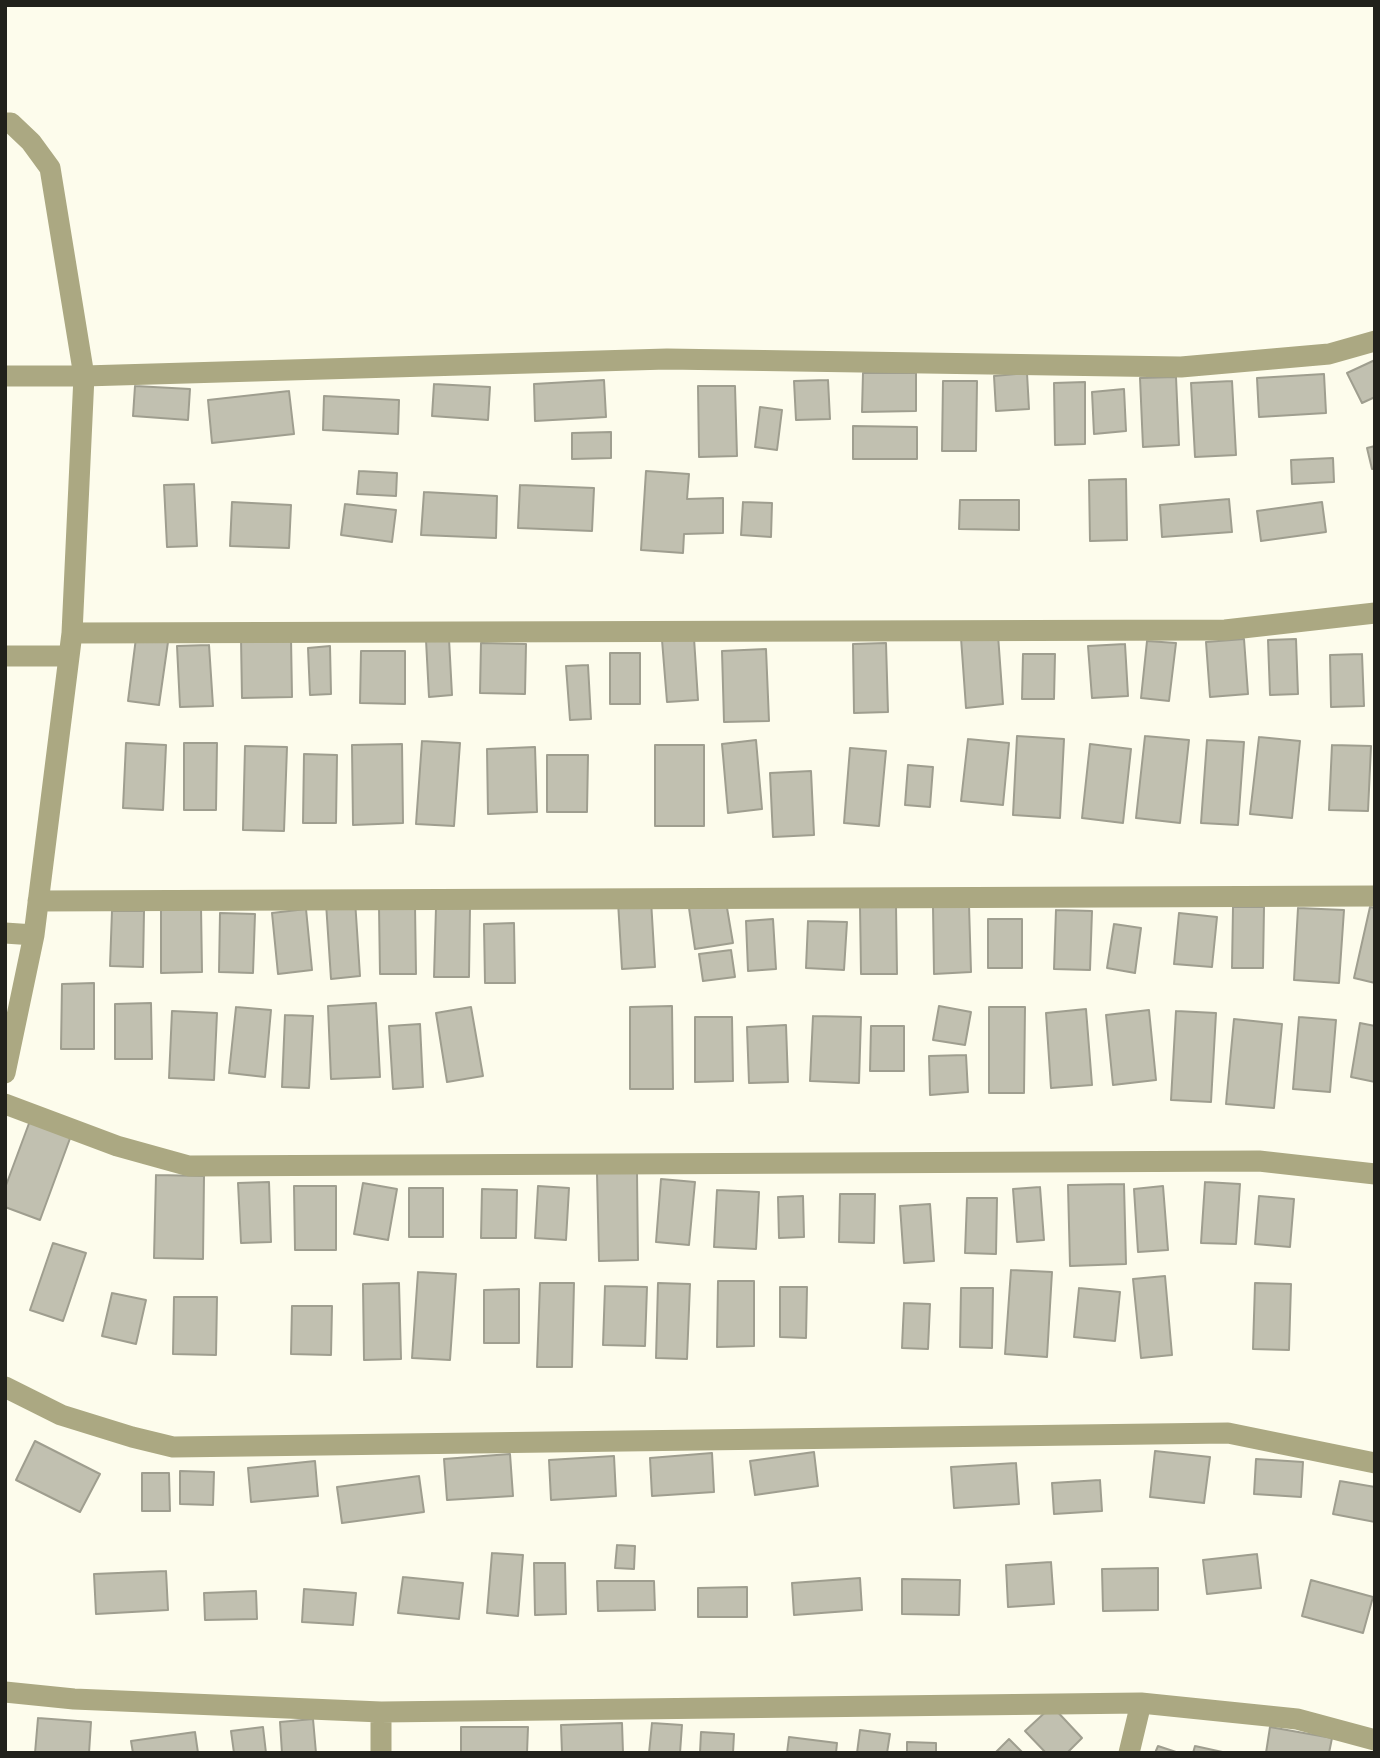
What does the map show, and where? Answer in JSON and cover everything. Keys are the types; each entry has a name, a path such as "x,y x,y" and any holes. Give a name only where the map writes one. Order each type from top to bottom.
{"street":[{"path":"5,123 11,123 32,142 50,168 84,376 72,633 34,935 5,1073"},
{"path":"5,376 667,359 1181,367 1329,354 1375,341"},
{"path":"72,633 1225,630 1375,613"},
{"path":"5,656 68,656"},
{"path":"38,901 1375,896"},
{"path":"5,933 34,935"},
{"path":"5,1104 117,1146 189,1166 1259,1161 1375,1174"},
{"path":"5,1387 61,1415 173,1447 1228,1433 1375,1463"},
{"path":"5,1692 74,1699 381,1712 1141,1703 1297,1719 1375,1741"},
{"path":"1129,1753 1141,1703"},
{"path":"381,1712 382,1753"}],"building":[{"path":"1375,360 1375,397 1362,403 1347,373"},
{"path":"863,373 916,373 916,411 862,412"},
{"path":"1027,373 1029,409 996,411 994,376"},
{"path":"1324,374 1326,413 1259,417 1257,378"},
{"path":"1176,377 1179,445 1143,447 1140,378"},
{"path":"604,380 606,417 535,421 534,384"},
{"path":"828,380 830,419 796,420 794,381"},
{"path":"943,381 977,381 976,451 942,451"},
{"path":"1232,381 1236,455 1195,457 1191,383"},
{"path":"1085,382 1085,444 1055,445 1054,383"},
{"path":"434,384 490,387 488,420 432,416"},
{"path":"135,386 190,389 188,420 133,416"},
{"path":"698,386 735,386 737,456 699,457"},
{"path":"1124,389 1126,431 1094,434 1092,392"},
{"path":"289,391 294,434 212,443 208,400"},
{"path":"324,396 399,400 398,434 323,430"},
{"path":"760,407 782,410 777,450 755,447"},
{"path":"853,426 917,427 917,459 853,459"},
{"path":"611,432 611,458 572,459 572,433"},
{"path":"1375,446 1375,469 1372,469 1367,448"},
{"path":"1333,458 1334,482 1292,484 1291,460"},
{"path":"359,471 397,473 396,496 357,494"},
{"path":"646,471 689,474 687,499 723,498 723,533 684,534 683,553 641,550"},
{"path":"1126,479 1127,540 1090,541 1089,480"},
{"path":"194,484 197,546 167,547 164,485"},
{"path":"520,485 594,488 592,531 518,528"},
{"path":"424,492 497,496 496,538 421,535"},
{"path":"1229,499 1232,532 1162,537 1160,505"},
{"path":"960,500 1019,500 1019,530 959,529"},
{"path":"232,502 291,505 289,548 230,546"},
{"path":"743,502 772,503 771,537 741,535"},
{"path":"1322,502 1326,532 1261,541 1257,511"},
{"path":"345,504 396,510 392,542 341,535"},
{"path":"998,635 1003,704 966,708 961,638"},
{"path":"291,637 292,697 242,698 241,638"},
{"path":"136,638 168,642 159,705 128,701"},
{"path":"694,638 698,700 667,702 662,640"},
{"path":"449,639 452,695 429,697 426,640"},
{"path":"1244,639 1248,694 1210,697 1206,642"},
{"path":"1296,639 1298,694 1270,695 1268,640"},
{"path":"1147,641 1176,643 1169,701 1141,698"},
{"path":"481,643 526,644 525,694 480,693"},
{"path":"886,643 888,712 854,713 853,644"},
{"path":"1125,644 1128,696 1092,698 1088,646"},
{"path":"209,645 213,706 180,707 177,646"},
{"path":"330,646 331,694 310,695 308,648"},
{"path":"766,649 769,721 724,722 722,651"},
{"path":"361,651 405,651 405,704 360,703"},
{"path":"610,653 640,653 640,704 610,704"},
{"path":"1023,654 1055,654 1054,699 1022,699"},
{"path":"1362,654 1364,706 1331,707 1330,655"},
{"path":"588,665 591,719 570,720 566,666"},
{"path":"1017,736 1064,739 1060,818 1013,815"},
{"path":"1145,736 1189,740 1180,823 1136,818"},
{"path":"1259,737 1300,741 1292,818 1250,814"},
{"path":"968,739 1009,743 1003,805 961,801"},
{"path":"756,740 762,809 728,813 722,744"},
{"path":"1207,740 1244,742 1238,825 1201,823"},
{"path":"422,741 460,743 454,826 416,824"},
{"path":"126,743 166,745 163,810 123,808"},
{"path":"184,743 217,743 216,810 184,810"},
{"path":"402,744 403,823 353,825 352,745"},
{"path":"1090,744 1131,749 1123,823 1082,818"},
{"path":"655,745 704,745 704,826 655,826"},
{"path":"1332,745 1371,746 1368,811 1329,810"},
{"path":"245,746 287,747 284,831 243,830"},
{"path":"535,747 537,812 488,814 487,749"},
{"path":"850,748 886,751 879,826 844,823"},
{"path":"304,754 337,755 336,823 303,823"},
{"path":"547,755 588,755 587,812 547,812"},
{"path":"908,765 933,767 930,807 905,805"},
{"path":"811,771 814,835 773,837 770,773"},
{"path":"355,900 360,976 331,979 326,903"},
{"path":"651,900 655,967 622,969 618,902"},
{"path":"726,902 733,943 695,949 689,908"},
{"path":"415,905 416,974 380,974 379,906"},
{"path":"896,905 897,974 861,974 860,906"},
{"path":"969,905 971,972 934,974 933,906"},
{"path":"201,906 202,972 161,973 161,907"},
{"path":"1233,907 1264,907 1263,968 1232,968"},
{"path":"1370,907 1375,908 1375,983 1354,978"},
{"path":"436,908 470,908 469,977 434,977"},
{"path":"1298,908 1344,910 1339,983 1294,980"},
{"path":"306,909 312,970 278,974 272,913"},
{"path":"1056,910 1092,911 1090,970 1054,969"},
{"path":"112,911 144,911 143,967 110,966"},
{"path":"220,913 255,914 253,973 219,972"},
{"path":"1179,913 1217,917 1212,967 1174,964"},
{"path":"773,919 776,969 748,971 746,921"},
{"path":"988,919 1022,919 1022,968 988,968"},
{"path":"808,921 847,922 844,970 806,968"},
{"path":"514,923 515,983 485,983 484,924"},
{"path":"1114,924 1141,928 1135,973 1107,968"},
{"path":"731,950 735,977 703,981 699,954"},
{"path":"94,983 94,1049 61,1049 62,984"},
{"path":"151,1003 152,1059 115,1059 115,1004"},
{"path":"376,1003 380,1077 331,1079 328,1006"},
{"path":"672,1006 673,1089 630,1089 630,1007"},
{"path":"939,1006 971,1012 965,1045 933,1040"},
{"path":"236,1007 271,1010 265,1077 229,1073"},
{"path":"471,1007 483,1076 447,1082 436,1013"},
{"path":"989,1007 1025,1007 1024,1093 989,1093"},
{"path":"1086,1009 1092,1085 1051,1088 1046,1013"},
{"path":"1149,1010 1156,1080 1113,1085 1106,1015"},
{"path":"172,1011 217,1013 214,1080 169,1078"},
{"path":"1176,1011 1216,1013 1211,1102 1171,1100"},
{"path":"285,1015 313,1016 309,1088 282,1087"},
{"path":"813,1016 861,1017 859,1083 810,1081"},
{"path":"695,1017 732,1017 733,1081 695,1082"},
{"path":"1299,1017 1336,1020 1330,1092 1293,1089"},
{"path":"1234,1019 1282,1024 1274,1108 1226,1104"},
{"path":"1360,1023 1375,1026 1375,1082 1351,1077"},
{"path":"420,1024 423,1087 393,1089 389,1026"},
{"path":"786,1025 788,1082 749,1083 747,1027"},
{"path":"871,1026 904,1026 904,1071 870,1071"},
{"path":"966,1055 968,1092 930,1095 929,1056"},
{"path":"31,1118 72,1133 40,1220 5,1207 5,1188"},
{"path":"637,1172 638,1260 599,1261 597,1173"},
{"path":"156,1175 204,1176 203,1259 154,1258"},
{"path":"661,1179 695,1182 689,1245 656,1242"},
{"path":"269,1182 271,1242 241,1243 238,1183"},
{"path":"1205,1182 1240,1184 1236,1244 1201,1243"},
{"path":"363,1183 397,1189 388,1240 354,1234"},
{"path":"1124,1184 1126,1264 1070,1266 1068,1185"},
{"path":"294,1186 336,1186 336,1250 295,1250"},
{"path":"538,1186 569,1188 566,1240 535,1238"},
{"path":"1163,1186 1168,1250 1138,1252 1134,1189"},
{"path":"1040,1187 1044,1240 1017,1242 1013,1189"},
{"path":"409,1188 443,1188 443,1237 409,1237"},
{"path":"482,1189 517,1190 516,1238 481,1238"},
{"path":"717,1190 759,1192 756,1249 714,1247"},
{"path":"840,1194 875,1194 874,1243 839,1242"},
{"path":"803,1196 804,1237 779,1238 778,1197"},
{"path":"1259,1196 1294,1199 1290,1247 1255,1244"},
{"path":"967,1198 997,1198 996,1254 965,1253"},
{"path":"930,1204 934,1261 904,1263 900,1206"},
{"path":"53,1243 86,1253 63,1321 30,1310"},
{"path":"1011,1270 1052,1272 1047,1357 1005,1354"},
{"path":"418,1272 456,1274 450,1360 412,1358"},
{"path":"1165,1276 1172,1355 1141,1358 1133,1279"},
{"path":"718,1281 754,1281 754,1346 717,1347"},
{"path":"399,1283 401,1359 364,1360 363,1284"},
{"path":"540,1283 574,1283 572,1367 537,1367"},
{"path":"658,1283 690,1284 687,1359 656,1358"},
{"path":"1255,1283 1291,1284 1289,1350 1253,1349"},
{"path":"605,1286 647,1287 645,1346 603,1345"},
{"path":"780,1287 807,1287 806,1338 780,1337"},
{"path":"961,1288 993,1288 992,1348 960,1347"},
{"path":"1079,1288 1120,1292 1115,1341 1074,1337"},
{"path":"519,1289 519,1343 484,1343 484,1290"},
{"path":"112,1293 146,1300 136,1344 102,1336"},
{"path":"174,1297 217,1297 216,1355 173,1354"},
{"path":"904,1303 930,1304 928,1349 902,1348"},
{"path":"292,1306 332,1306 331,1355 291,1354"},
{"path":"35,1441 100,1474 80,1512 16,1480"},
{"path":"1155,1451 1210,1457 1204,1503 1150,1497"},
{"path":"814,1452 818,1486 755,1495 750,1461"},
{"path":"712,1453 714,1492 652,1496 650,1458"},
{"path":"510,1454 513,1496 447,1500 444,1459"},
{"path":"614,1456 616,1496 551,1500 549,1460"},
{"path":"1256,1459 1303,1462 1301,1497 1254,1494"},
{"path":"315,1461 318,1496 251,1502 248,1468"},
{"path":"1016,1463 1019,1504 954,1508 951,1467"},
{"path":"180,1471 214,1472 213,1505 180,1504"},
{"path":"142,1473 169,1473 170,1511 142,1511"},
{"path":"419,1476 424,1512 342,1523 337,1487"},
{"path":"1100,1480 1102,1511 1054,1514 1052,1483"},
{"path":"1340,1481 1375,1487 1375,1522 1333,1514"},
{"path":"617,1545 635,1546 634,1569 615,1568"},
{"path":"492,1553 523,1555 518,1616 487,1613"},
{"path":"1257,1554 1261,1588 1207,1594 1203,1560"},
{"path":"1051,1562 1054,1604 1008,1607 1006,1565"},
{"path":"534,1563 565,1563 566,1614 535,1615"},
{"path":"1158,1568 1158,1610 1103,1611 1102,1569"},
{"path":"166,1571 168,1610 96,1614 94,1574"},
{"path":"403,1577 463,1583 459,1619 398,1613"},
{"path":"860,1578 862,1610 794,1615 792,1583"},
{"path":"902,1579 960,1580 959,1615 902,1614"},
{"path":"1311,1580 1373,1597 1363,1633 1302,1616"},
{"path":"597,1581 654,1581 655,1610 598,1611"},
{"path":"747,1587 747,1617 698,1617 698,1588"},
{"path":"304,1589 356,1593 353,1625 302,1622"},
{"path":"256,1591 257,1619 205,1620 204,1593"},
{"path":"1052,1706 1082,1738 1067,1753 1046,1753 1025,1731"},
{"path":"38,1718 91,1722 89,1753 35,1753"},
{"path":"313,1719 316,1753 282,1753 280,1722"},
{"path":"622,1723 623,1753 562,1753 561,1725"},
{"path":"652,1723 682,1725 680,1753 649,1753"},
{"path":"263,1727 266,1753 234,1753 231,1731"},
{"path":"461,1727 528,1727 527,1753 461,1753"},
{"path":"1270,1727 1332,1738 1329,1753 1266,1753"},
{"path":"860,1730 890,1734 887,1753 857,1753"},
{"path":"195,1732 198,1753 133,1753 131,1741"},
{"path":"701,1732 734,1734 733,1753 700,1753"},
{"path":"789,1737 837,1743 836,1753 787,1753"},
{"path":"1009,1739 1023,1753 995,1753"},
{"path":"907,1742 936,1743 936,1753 907,1753"},
{"path":"1158,1746 1179,1753 1155,1753"},
{"path":"1195,1746 1227,1753 1193,1753"}]}
